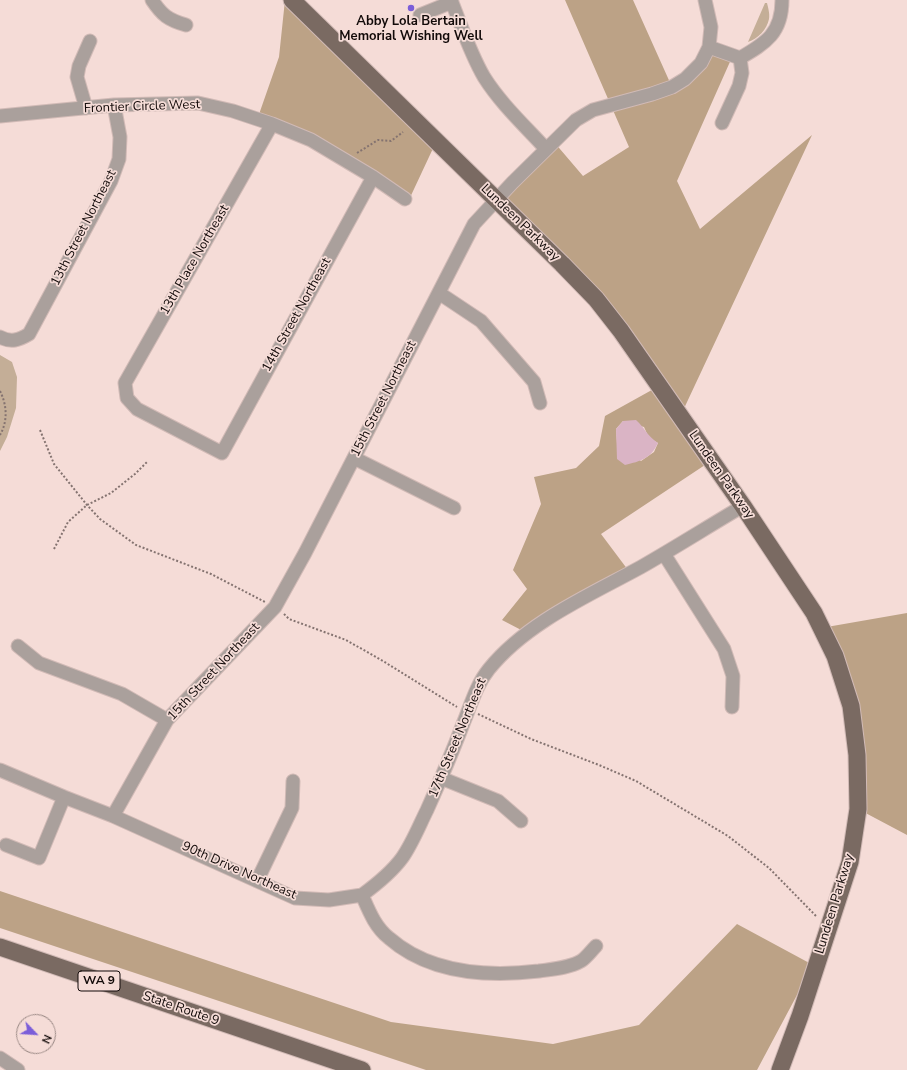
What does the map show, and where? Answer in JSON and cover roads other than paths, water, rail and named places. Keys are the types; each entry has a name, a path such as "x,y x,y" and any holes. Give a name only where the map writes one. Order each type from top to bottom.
{"main road":[{"name":"Lundeen Parkway","path":"292,0 596,299 621,330 743,506 814,613 834,656 851,706 857,755 858,809 850,862 800,1016 780,1070"},
{"name":"State Route 9","path":"0,948 362,1070"}],"street":[{"path":"152,0 161,13 172,21 186,25"},
{"path":"705,0 711,27 709,46 740,58 762,46 775,32 782,12 782,0"},
{"path":"420,15 452,1 474,56 484,76 497,95 546,149"},
{"path":"86,108 77,77 79,66 90,41"},
{"name":"15th Street Northeast","path":"113,816 167,720 275,607 305,554 474,224 576,120 592,110 652,94 672,87 685,78 701,63 709,46"},
{"path":"722,123 739,86 742,72 740,58"},
{"name":"Frontier Circle West","path":"0,116 114,105 198,103 233,111 272,124 311,140 373,177 405,200"},
{"name":"13th Street Northeast","path":"0,337 7,341 19,340 29,334 111,181 119,159 120,138 114,105"},
{"name":"13th Place Northeast","path":"222,453 137,409 127,398 125,383 272,124"},
{"name":"14th Street Northeast","path":"222,453 373,177"},
{"path":"439,293 481,321 534,382 540,403"},
{"path":"354,458 454,508"},
{"name":"17th Street Northeast","path":"362,895 381,882 402,859 414,838 469,710 474,692 488,670 508,650 553,615 664,554 743,506"},
{"path":"664,554 724,649 733,676 732,707"},
{"path":"18,646 39,662 122,694 167,720"},
{"name":"90th Drive Northeast","path":"0,770 113,816 258,880 295,898 329,900 362,895"},
{"path":"441,778 498,801 521,821"},
{"path":"258,880 292,808 293,781"},
{"path":"6,845 39,858 64,797"},
{"path":"362,895 374,922 388,938 406,951 434,965 491,974 539,971 560,968 581,961 596,946"},
{"path":"0,1058 18,1070"}],"place":[{"name":"Abby Lola Bertain Memorial Wishing Well","path":"411,8"}]}
